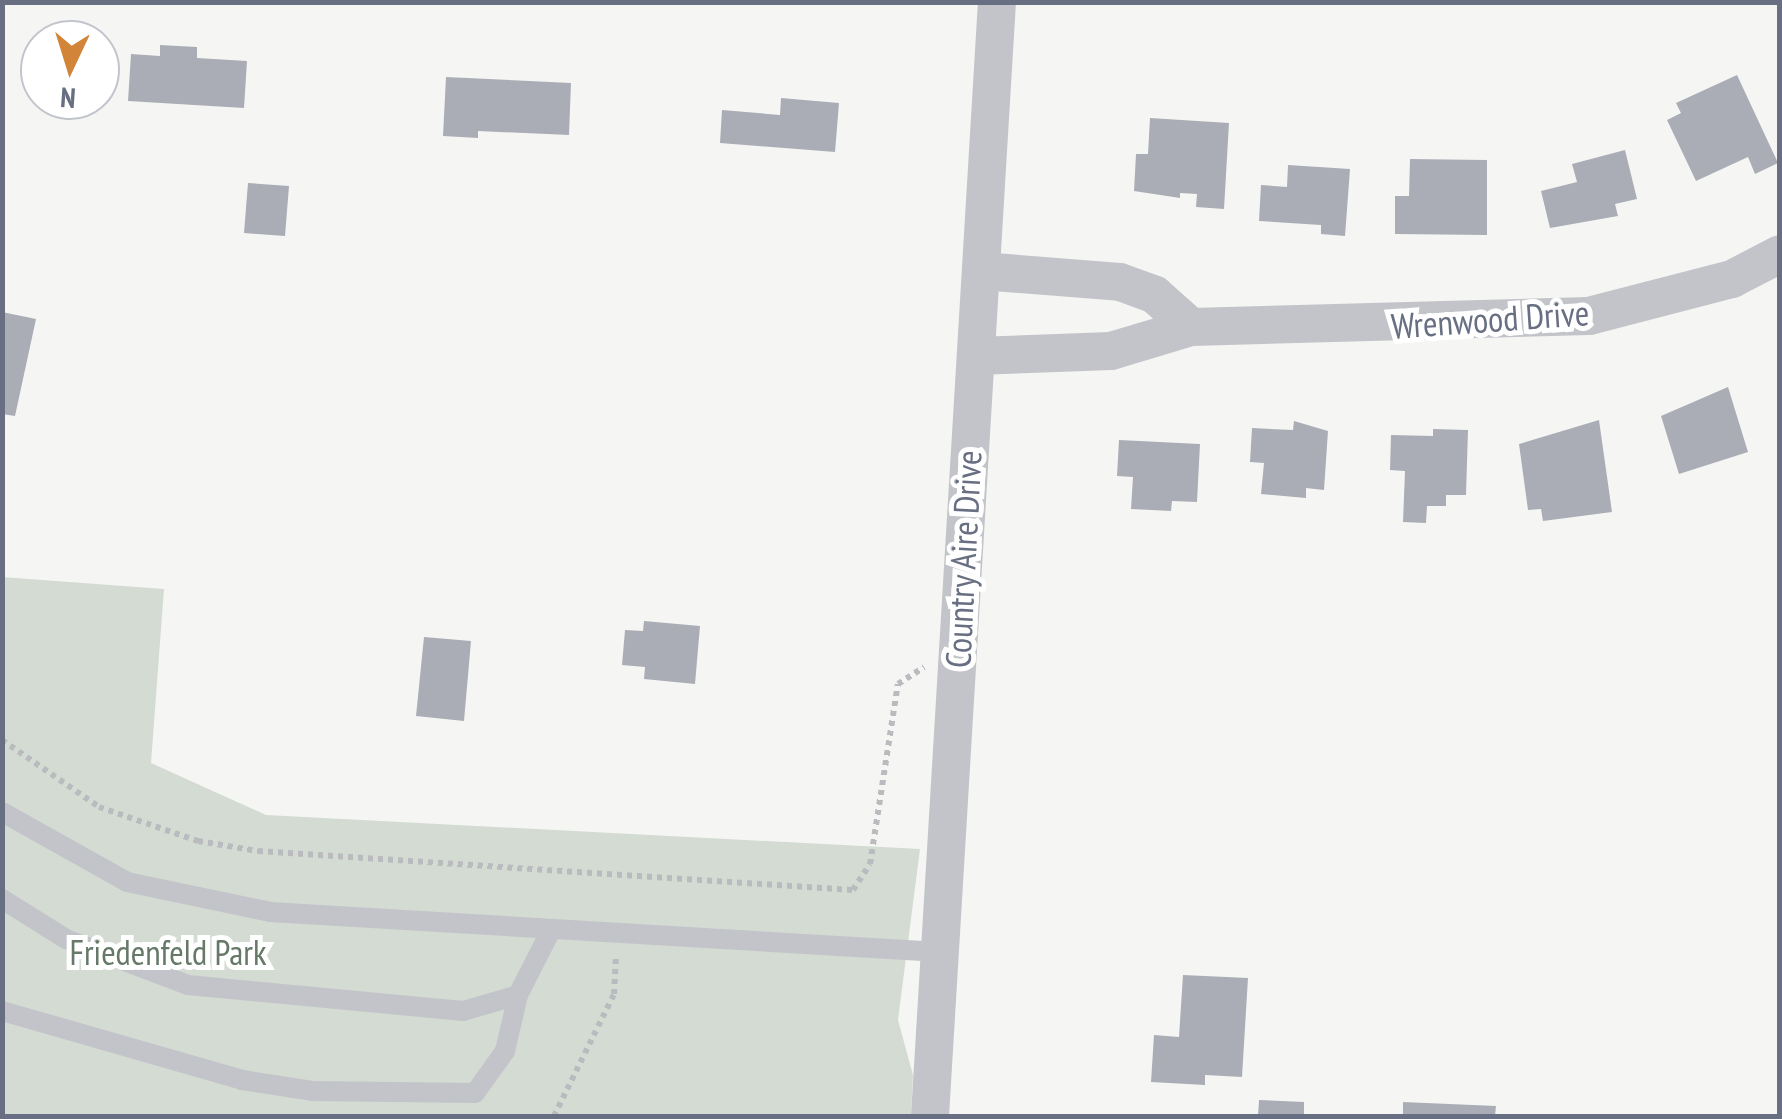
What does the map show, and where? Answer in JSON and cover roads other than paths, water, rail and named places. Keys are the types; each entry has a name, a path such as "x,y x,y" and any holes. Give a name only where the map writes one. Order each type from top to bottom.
{"street":[{"name":"Country Aire Drive","path":"930,1116 997,2"},
{"name":"Wrenwood Drive","path":"976,356 1110,351 1191,327 1589,316 1732,279 1780,254"},
{"path":"981,271 1120,282 1155,294 1191,327"}],"lane":[{"path":"2,812 127,882 270,912 550,932 940,952"},
{"path":"2,899 66,940 188,985 463,1011 518,995"},
{"path":"2,1011 242,1080 312,1092 474,1092 505,1051 518,995 550,932"}],"park label":[{"name":"Friedenfeld Park","path":"168,952"}]}
